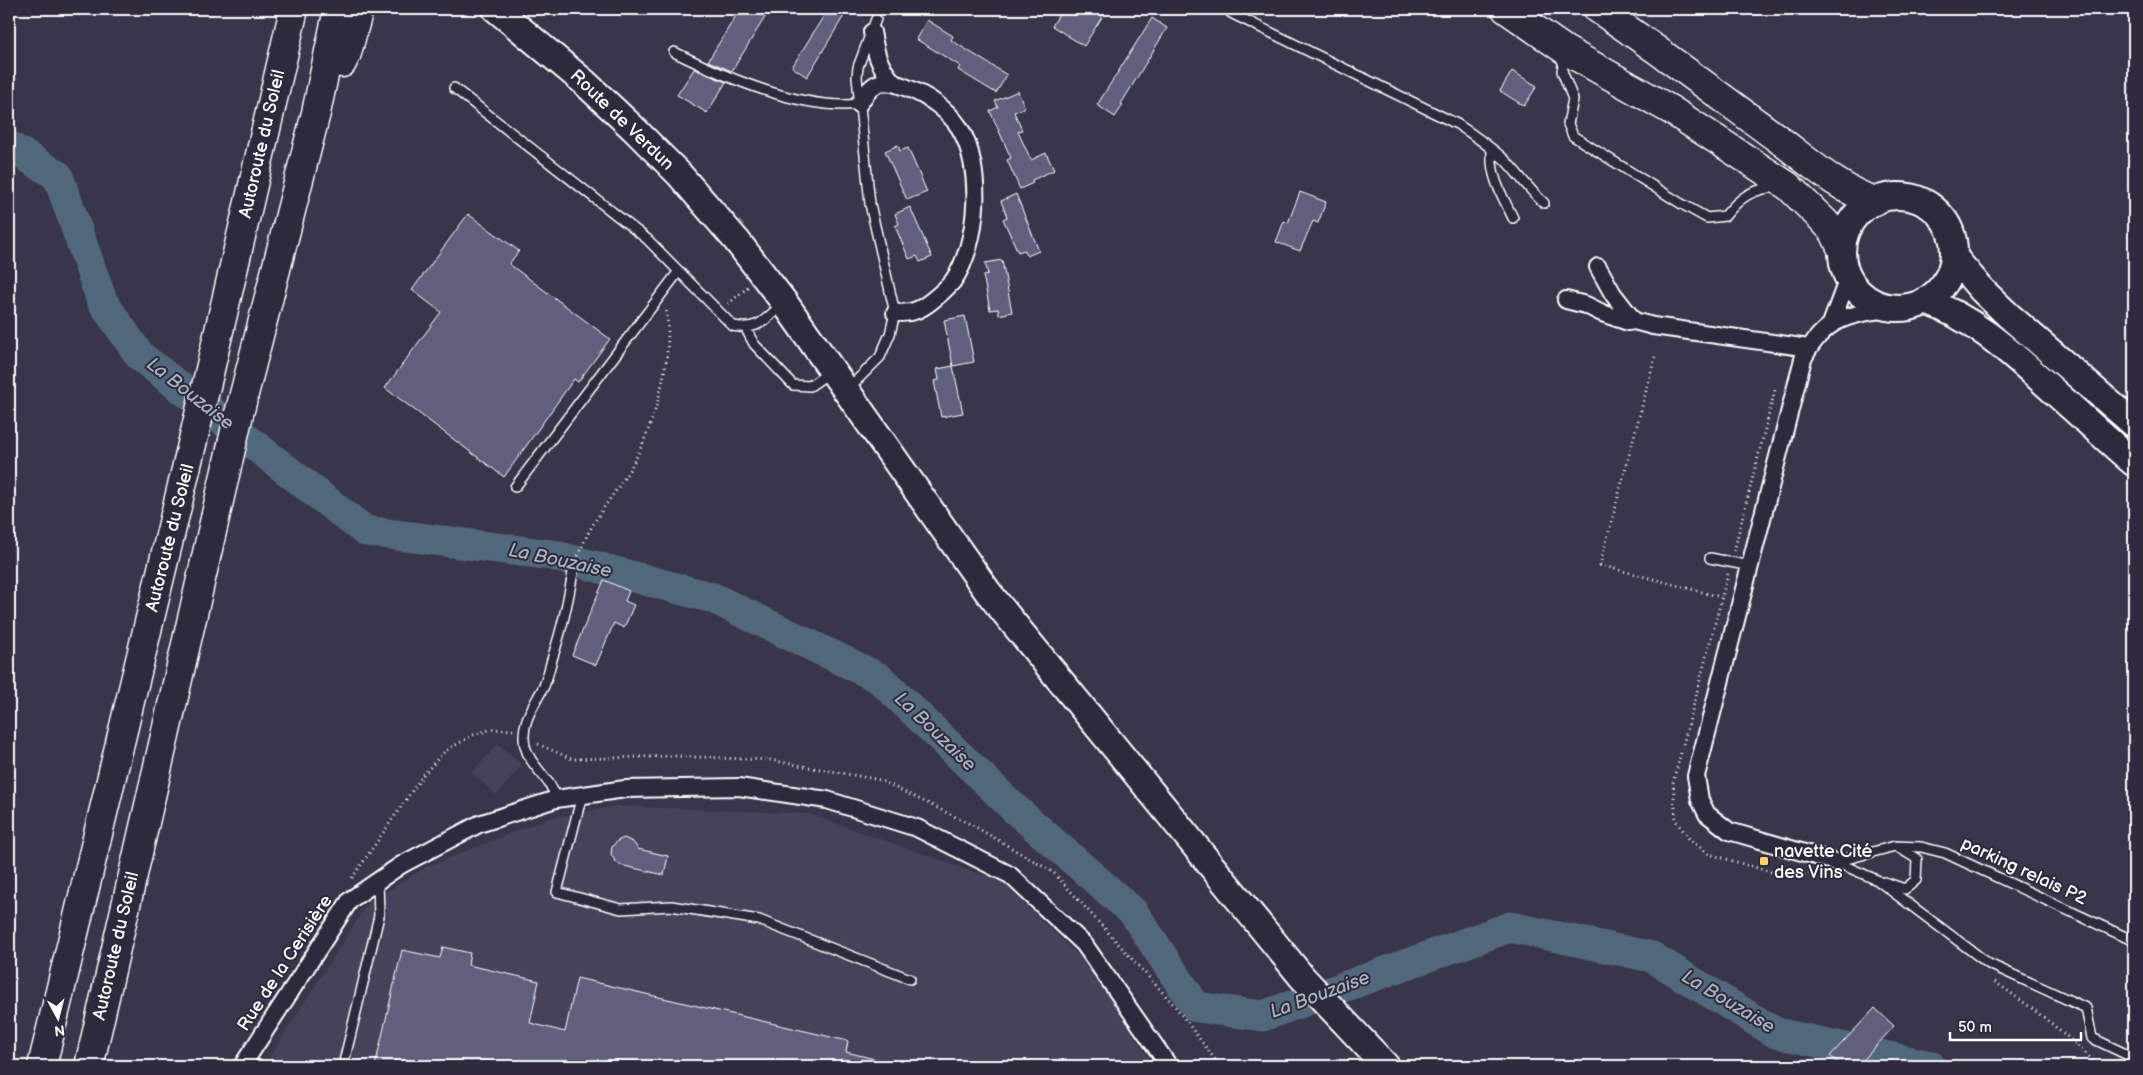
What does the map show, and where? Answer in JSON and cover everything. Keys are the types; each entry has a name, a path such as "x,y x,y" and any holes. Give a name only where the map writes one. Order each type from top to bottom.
{"highway":[{"name":"Autoroute du Soleil","path":"42,1066 192,448 294,9"},
{"name":"Autoroute du Soleil","path":"89,1066 239,414 316,113 338,9"},
{"path":"316,113 347,54 359,9"},
{"path":"1506,9 1565,50 1671,110 1788,186 1834,232 1842,247"},
{"path":"1598,9 1656,48 1814,166 1853,193 1875,201"},
{"path":"1622,9 1656,48"}],"main road":[{"name":"Route de Verdun","path":"496,9 584,82 634,129 679,174 737,241 784,302 988,592 1302,977 1386,1066"},
{"path":"1904,196 1918,200 1931,207 1949,229 1954,257 1951,271 1945,283 1936,294 1909,308 1892,308 1874,304 1859,293 1848,278 1842,263 1842,247 1849,224 1865,207 1875,201 1889,197 1904,196"},
{"path":"1954,257 1982,290 2008,315 2134,424"},
{"path":"1925,301 1958,315 2005,349 2134,463"}],"street":[{"path":"874,26 877,58 884,72 893,82"},
{"path":"859,104 875,84 883,82 893,82 924,94 944,110 960,128 969,150 974,170 975,202 973,226 964,258 953,280 926,306 914,312 896,313"},
{"path":"1598,268 1613,294 1634,321"},
{"path":"1831,324 1848,278"},
{"path":"1566,300 1586,305 1602,314 1628,322 1634,321 1653,326 1809,348"},
{"path":"1836,862 1729,831 1707,814 1700,800 1696,776 1803,359 1819,334 1831,324 1866,312 1892,308"},
{"name":"Rue de la Cerisière","path":"242,1066 350,900 401,865 479,824 556,799 625,789 739,787 827,800 917,828 1010,876 1084,944 1169,1066"}],"lane":[{"path":"1231,13 1458,124 1484,141 1492,151 1504,160 1530,191 1544,202"},
{"path":"746,329 754,344 793,384 810,386 860,379 880,358 896,313 870,204 859,104 858,67 874,26"},
{"path":"1565,50 1562,71 1573,99 1568,124 1573,136 1680,204 1707,218 1716,218 1725,216 1734,204 1752,191 1788,186"},
{"path":"674,52 725,76 761,88 824,105 859,104"},
{"path":"454,88 648,239 733,326 746,329 761,324 784,302"},
{"path":"1492,151 1491,164 1494,180 1513,218"},
{"path":"515,486 679,271"},
{"path":"1710,558 1750,566"},
{"path":"556,799 555,790 539,772 526,748 524,732 526,718 544,685 556,648 566,613 574,566"},
{"path":"582,795 557,892 621,908 671,906 759,920 910,979"},
{"path":"1836,862 1905,890 1916,880 1917,859 1895,846"},
{"name":"parking relais P2","path":"1836,862 1895,846 1921,847 1945,853 2134,941"},
{"path":"1877,880 1990,964 2086,1008 2092,1038 2134,1058"},
{"path":"343,1066 379,916 378,881"}],"path":[{"path":"574,566 586,534 605,504 625,478 644,444 650,427 658,402 668,351 668,318 663,292"},
{"path":"1655,357 1600,565 1721,597"},
{"path":"1775,390 1673,783 1676,821 1690,840 1709,854 1792,878 1818,870"},
{"path":"350,900 350,880 423,774 445,751 473,735 492,729 508,728 524,732"},
{"path":"1989,978 2045,1018 2078,1045 2098,1066"}],"shaded area":[{"path":"498,744 522,765 496,795 472,773"},
{"path":"615,806 810,814 1002,882 1089,966 1154,1066 264,1066 368,903 426,867 549,818"}],"building":[{"path":"740,9 770,9 732,71 708,61"},
{"path":"828,9 848,9 807,77 792,67"},
{"path":"1057,9 1107,9 1084,46 1052,26 1058,16"},
{"path":"1152,18 1167,28 1115,117 1097,105"},
{"path":"927,20 953,36 951,40 1007,75 996,93 958,70 960,66 916,39"},
{"path":"694,69 726,82 707,113 677,95"},
{"path":"1512,71 1537,86 1524,106 1500,91"},
{"path":"1018,91 1025,108 1014,112 1022,130 1018,132 1031,160 1046,153 1054,170 1032,180 1033,183 1020,189 1007,160 1011,158 990,111 998,107 995,101"},
{"path":"898,145 900,151 908,148 927,192 907,200 885,151"},
{"path":"1300,192 1326,202 1318,223 1313,221 1300,251 1276,242 1284,221 1288,223"},
{"path":"1016,194 1039,251 1027,256 1025,250 1018,252 1003,219 1007,217 1001,201"},
{"path":"910,207 932,257 920,262 917,256 909,259 895,226 899,224 895,214"},
{"path":"468,214 519,251 509,264 610,339 578,382 574,379 504,477 385,388 441,312 412,290"},
{"path":"1002,260 1012,312 999,315 998,309 990,310 983,275 988,274 985,263"},
{"path":"965,316 974,362 953,366 944,320"},
{"path":"953,366 963,413 941,417 934,381 939,380 937,369"},
{"path":"604,580 629,591 625,601 634,605 624,628 614,623 596,665 572,655"},
{"path":"624,838 633,842 638,849 668,856 664,875 620,865 615,861 611,854 612,847 617,841"},
{"path":"443,947 470,953 468,965 539,981 530,1023 565,1032 577,978 848,1041 846,1052 883,1061 883,1066 375,1066 402,950 440,958"},
{"path":"1875,1008 1894,1026 1858,1066 1842,1066 1830,1056"}],"waterway":[{"name":"La Bouzaise","path":"9,146 58,176 102,301 140,356 365,531 552,555 713,598 879,678 1015,809 1133,912 1196,1007 1263,1016 1510,927 1652,957 1776,1033 1930,1066"}],"place":[{"name":"navette Cité des Vins","path":"1764,861"}]}
